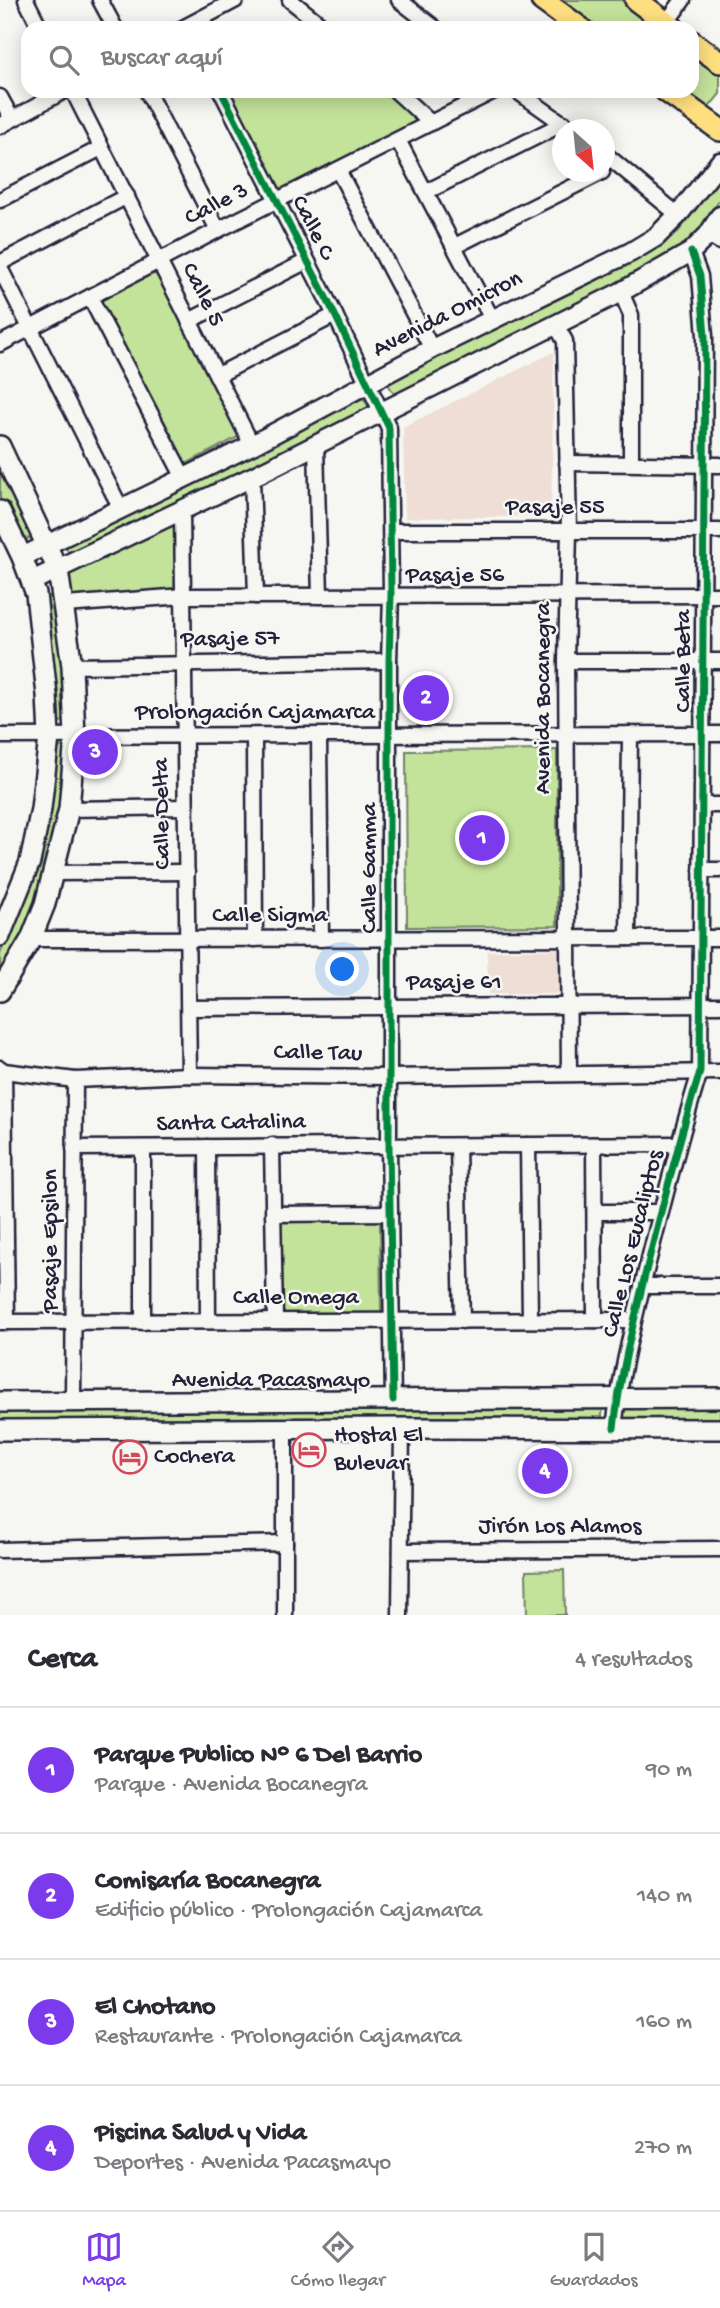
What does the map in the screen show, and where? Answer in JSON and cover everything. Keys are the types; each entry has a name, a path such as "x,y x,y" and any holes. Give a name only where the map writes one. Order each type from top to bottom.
{"main road":[{"path":"542,0 557,21"},
{"path":"636,0 665,21"},
{"path":"699,47 720,62"},
{"path":"676,98 720,130"},
{"path":"0,446 58,570 72,666 75,737 69,809 44,909 31,939 0,991"},
{"path":"0,512 32,581 43,656 49,737 41,809 30,862 0,936"},
{"name":"Avenida Pacasmayo","path":"0,1402 720,1398"},
{"name":"Avenida Pacasmayo","path":"0,1430 285,1438 402,1428 720,1429"}],"street":[{"path":"26,0 36,21"},
{"path":"100,0 110,21"},
{"path":"199,21 236,0"},
{"path":"290,0 316,21"},
{"path":"399,0 426,21"},
{"path":"672,21 683,0"},
{"path":"0,97 6,122 51,98"},
{"name":"Calle 5","path":"76,98 253,445"},
{"path":"151,98 218,230"},
{"name":"Calle C","path":"225,98 369,383"},
{"path":"404,98 431,123"},
{"name":"Calle 3","path":"0,344 480,98"},
{"path":"527,98 558,119"},
{"path":"426,192 552,133"},
{"path":"398,140 492,319"},
{"path":"0,200 101,148"},
{"name":"Avenida Omicron","path":"22,557 253,445 432,349 631,252 656,237 678,215 720,162"},
{"path":"338,170 432,349"},
{"path":"615,173 678,215"},
{"path":"455,246 581,182"},
{"path":"121,509 0,265 127,196"},
{"path":"32,581 252,477 621,292 714,239 720,216"},
{"name":"Calle Beta","path":"691,252 700,276 713,336 705,402 703,464 700,1072"},
{"path":"189,321 307,261"},
{"path":"621,292 631,315 631,463"},
{"path":"90,297 184,478"},
{"path":"218,375 335,315"},
{"name":"Avenida Bocanegra","path":"556,324 565,341 569,531 566,597 569,1073"},
{"name":"Calle Gamma","path":"369,383 389,428 389,1146 393,1400"},
{"path":"705,402 720,401"},
{"path":"316,445 320,596"},
{"path":"567,463 720,465"},
{"path":"252,477 256,596"},
{"name":"Calle Delta","path":"182,511 189,1075"},
{"name":"Pasaje 55","path":"391,531 720,530"},
{"name":"Pasaje 56","path":"65,605 183,596 720,595"},
{"name":"Pasaje 57","path":"72,666 388,661"},
{"path":"566,661 720,661"},
{"path":"628,938 630,734"},
{"name":"Prolongación Cajamarca","path":"0,736 720,734"},
{"path":"254,736 255,939"},
{"path":"319,736 321,939"},
{"path":"702,805 720,805"},
{"path":"69,809 186,807"},
{"path":"701,870 720,870"},
{"path":"54,873 187,872"},
{"name":"Calle Sigma","path":"31,939 720,938"},
{"name":"Pasaje 61","path":"189,1008 720,1005"},
{"path":"2,1070 3,1322"},
{"name":"Calle Tau","path":"2,1070 75,1080 189,1075 389,1077 720,1072"},
{"name":"Calle Los Eucaliptos","path":"614,1428 617,1399 642,1286 678,1143 700,1072"},
{"name":"Pasaje Epsilon","path":"73,1402 75,1080"},
{"name":"Santa Catalina","path":"74,1148 678,1143"},
{"path":"272,1145 275,1321"},
{"path":"528,1145 530,1320"},
{"path":"594,1145 595,1320"},
{"path":"458,1146 462,1321"},
{"path":"207,1147 208,1321"},
{"path":"143,1148 143,1322"},
{"path":"595,1212 661,1212"},
{"path":"273,1214 390,1213"},
{"path":"642,1286 720,1286"},
{"name":"Calle Omega","path":"3,1322 634,1320"},
{"path":"400,1615 402,1428"},
{"path":"285,1438 285,1615"},
{"path":"0,1550 285,1543"},
{"name":"Jirón Los Alamos","path":"401,1551 720,1549"}],"shaded area":[{"path":"554,352 551,516 405,518 403,427"},
{"path":"562,949 562,994 488,994 487,951"}],"green space":[{"path":"563,0 621,0 650,21 590,21"},
{"path":"699,57 720,73 720,94 706,111 690,98 699,98"},
{"path":"231,98 393,98 425,123 281,197"},
{"path":"720,175 720,199 700,231 675,255 396,398 387,382 652,250 678,232"},
{"path":"152,274 160,275 242,435 182,466 98,302"},
{"path":"363,398 370,409 73,559 65,546"},
{"path":"0,465 34,535 22,542 0,499"},
{"path":"173,524 178,534 179,596 72,602 67,574"},
{"path":"58,594 70,721 56,722 42,598"},
{"path":"63,746 69,749 61,818 41,904 0,978 0,954 22,906 56,749"},
{"path":"557,750 557,926 407,927 406,751"},
{"path":"275,1218 380,1218 381,1315 277,1316"},
{"path":"619,1405 720,1405 720,1420 620,1420"},
{"path":"603,1408 601,1422 0,1426 0,1412"},
{"path":"564,1570 565,1615 527,1615 526,1571"}],"water":[{"path":"535,1453 556,1453 555,1489 535,1489"}],"cycle path":[{"path":"225,98 389,428 389,1146 393,1400"},
{"path":"614,1428 623,1370 645,1275 700,1072 705,336 700,276 691,252"}],"place":[{"name":"Comisaría Bocanegra","path":"426,698"},
{"name":"El Chotano","path":"95,752"},
{"name":"Parque Publico N° 6 Del Barrio","path":"482,838"},
{"name":"Hostal El Bulevar","path":"309,1450"},
{"name":"Cochera","path":"130,1457"},
{"name":"Piscina Salud y Vida","path":"545,1471"}]}
